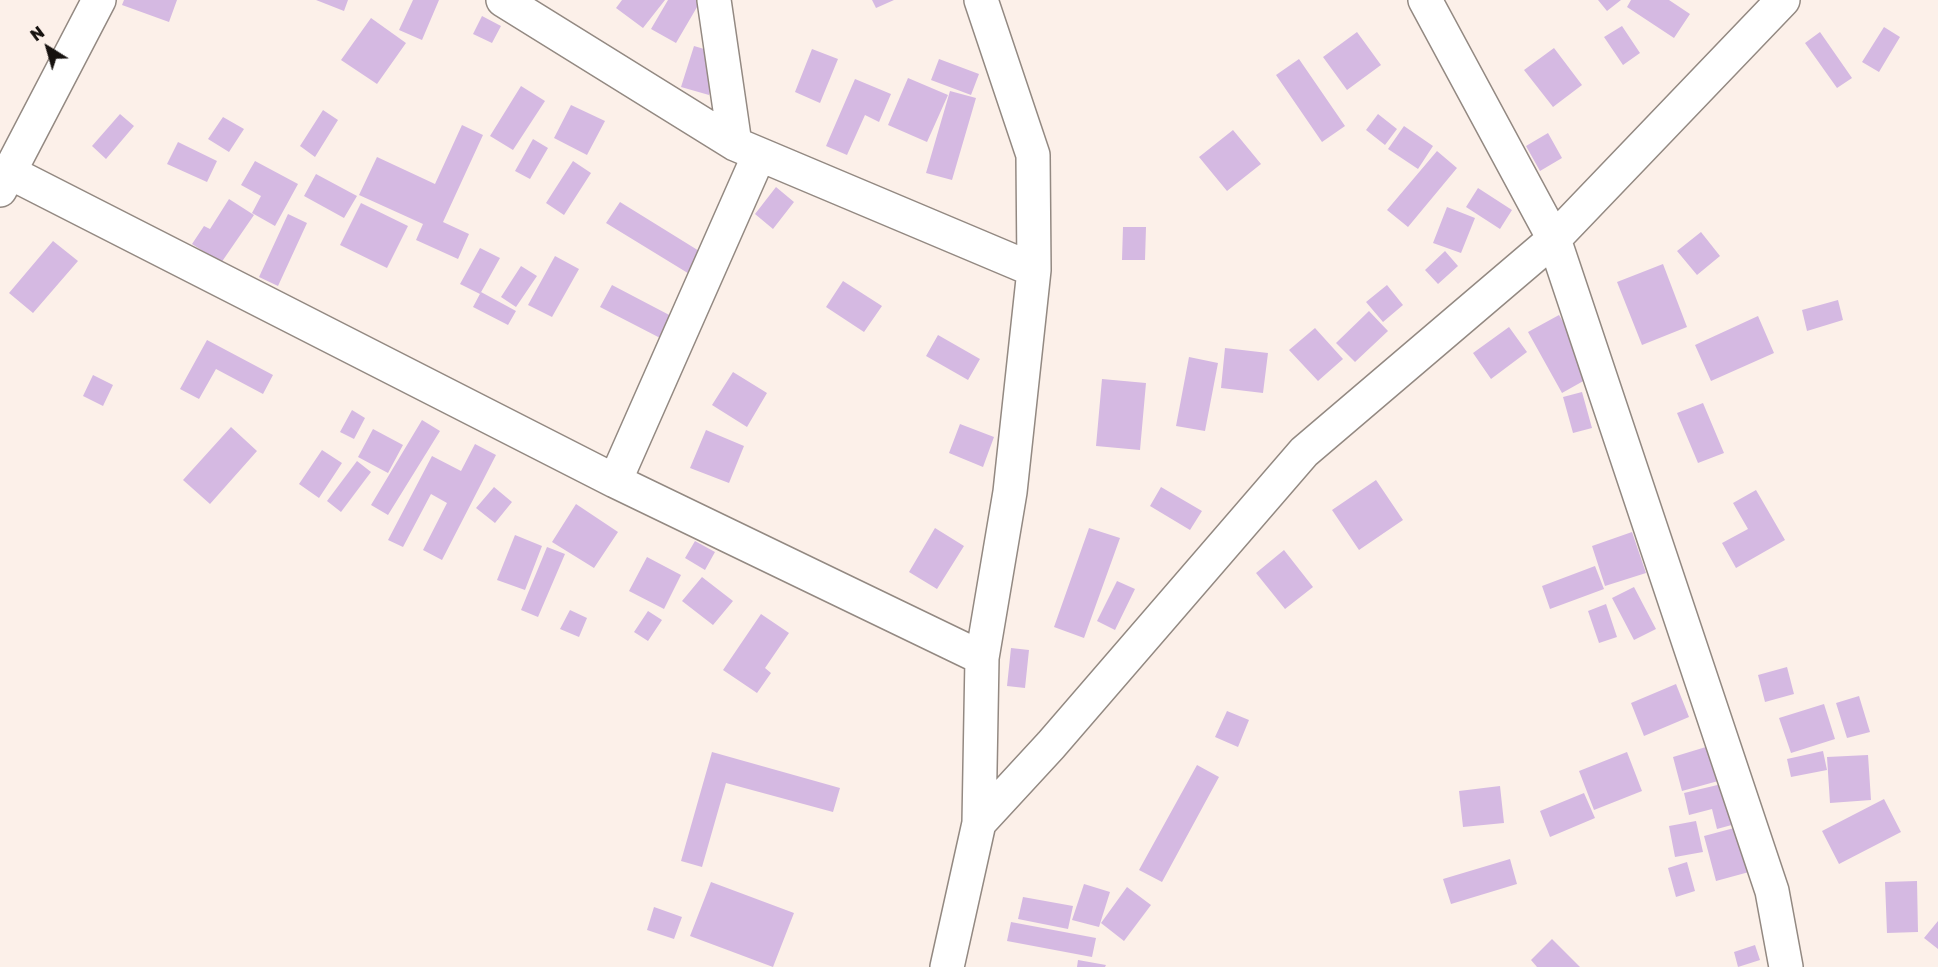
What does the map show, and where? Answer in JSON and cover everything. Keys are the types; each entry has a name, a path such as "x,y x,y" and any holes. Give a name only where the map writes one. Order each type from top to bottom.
{"street":[{"path":"99,0 5,181 615,481 982,658"},
{"path":"503,0 747,149 1034,270"},
{"path":"615,481 747,149 714,0"},
{"path":"947,967 979,823 982,658 1010,492 1034,270 1033,155 981,0"},
{"path":"1425,0 1554,239 1772,891 1786,967"},
{"path":"979,823 1051,745 1304,452 1554,239 1783,0"}],"building":[{"path":"124,0 177,0 169,22 122,5"},
{"path":"316,0 348,0 344,11"},
{"path":"413,0 439,0 422,40 399,30"},
{"path":"622,0 665,0 643,28 616,8"},
{"path":"668,0 697,0 700,2 676,43 651,29"},
{"path":"872,0 894,0 876,8"},
{"path":"1598,0 1621,0 1607,11"},
{"path":"1631,0 1669,0 1690,14 1674,38 1627,7"},
{"path":"482,16 501,26 492,43 473,34"},
{"path":"371,18 406,43 377,84 341,60"},
{"path":"1622,26 1640,53 1623,65 1604,37"},
{"path":"1884,27 1900,37 1879,72 1862,62"},
{"path":"1357,32 1381,65 1347,90 1323,57"},
{"path":"1820,32 1852,78 1837,88 1805,43"},
{"path":"694,46 721,54 709,95 681,87"},
{"path":"1554,48 1582,85 1553,107 1524,70"},
{"path":"812,49 838,59 820,103 795,92"},
{"path":"939,59 979,74 971,95 931,80"},
{"path":"1299,59 1345,126 1322,142 1276,75"},
{"path":"908,78 948,95 927,142 888,125"},
{"path":"855,79 891,94 879,122 865,115 847,155 826,146"},
{"path":"521,86 545,101 513,150 490,136"},
{"path":"950,91 976,98 952,180 926,173"},
{"path":"571,105 605,121 587,155 554,138"},
{"path":"323,110 338,120 315,157 300,146"},
{"path":"120,114 134,126 106,159 92,146"},
{"path":"1378,114 1397,129 1385,145 1366,130"},
{"path":"223,117 244,129 229,152 208,139"},
{"path":"462,125 483,135 443,222 469,234 458,259 416,240 423,224 359,195 377,157 435,184"},
{"path":"1404,126 1433,146 1418,169 1388,149"},
{"path":"1233,130 1261,164 1227,191 1199,157"},
{"path":"1548,133 1562,158 1540,171 1526,146"},
{"path":"533,139 548,148 530,179 515,171"},
{"path":"178,142 217,161 207,182 167,164"},
{"path":"1437,151 1457,168 1408,227 1387,210"},
{"path":"255,161 298,184 275,226 252,213 261,196 241,185"},
{"path":"573,161 591,173 564,215 546,203"},
{"path":"316,174 357,196 344,218 304,196"},
{"path":"776,187 794,202 773,229 755,214"},
{"path":"1478,188 1512,210 1500,229 1466,207"},
{"path":"229,199 254,215 221,263 192,244 204,226 210,229"},
{"path":"620,202 704,254 691,275 606,223"},
{"path":"361,203 408,226 387,268 340,245"},
{"path":"1447,207 1475,218 1461,253 1433,243"},
{"path":"288,214 307,223 278,286 259,277"},
{"path":"1123,227 1146,227 1145,260 1122,260"},
{"path":"1701,232 1720,256 1697,275 1677,251"},
{"path":"53,241 78,261 33,313 9,293"},
{"path":"480,248 500,258 480,294 460,284"},
{"path":"1445,251 1458,266 1438,284 1425,270"},
{"path":"555,256 579,269 552,317 528,305"},
{"path":"1663,264 1687,327 1642,345 1617,282"},
{"path":"521,266 537,276 516,307 501,297"},
{"path":"843,281 882,306 864,332 826,307"},
{"path":"612,285 675,318 664,340 600,307"},
{"path":"1387,285 1403,305 1383,322 1366,302"},
{"path":"481,292 516,311 508,325 473,307"},
{"path":"1838,300 1843,320 1807,331 1802,310"},
{"path":"1369,311 1388,331 1355,362 1336,343"},
{"path":"1559,315 1594,375 1562,393 1528,332"},
{"path":"1758,316 1774,353 1711,381 1695,345"},
{"path":"1509,327 1527,352 1491,379 1473,353"},
{"path":"1315,328 1343,359 1318,381 1289,350"},
{"path":"938,335 980,359 968,380 926,356"},
{"path":"207,340 273,375 263,394 216,369 199,399 180,389"},
{"path":"1225,348 1268,353 1263,393 1221,388"},
{"path":"1189,357 1218,363 1205,431 1176,426"},
{"path":"733,372 767,393 747,427 712,405"},
{"path":"93,375 113,385 103,406 83,396"},
{"path":"1102,379 1146,383 1140,450 1096,446"},
{"path":"1582,392 1592,428 1573,433 1563,397"},
{"path":"1703,403 1724,453 1698,463 1677,413"},
{"path":"352,410 365,418 354,439 340,432"},
{"path":"422,420 440,431 388,515 371,505"},
{"path":"960,424 994,437 983,467 949,453"},
{"path":"231,427 257,451 210,504 183,480"},
{"path":"373,429 403,445 388,473 358,457"},
{"path":"706,430 744,446 729,483 690,468"},
{"path":"475,444 496,455 442,560 423,550 447,503 431,494 403,547 388,540 432,456 461,471"},
{"path":"322,450 342,463 319,498 299,484"},
{"path":"357,461 371,472 341,512 327,501"},
{"path":"1376,480 1403,520 1359,550 1332,510"},
{"path":"494,487 512,502 495,523 476,508"},
{"path":"1161,487 1202,511 1190,530 1150,506"},
{"path":"1756,490 1785,540 1736,568 1722,543 1748,529 1733,503"},
{"path":"576,504 618,532 594,568 552,542"},
{"path":"935,528 964,546 937,589 909,572"},
{"path":"1089,528 1120,538 1084,638 1054,627"},
{"path":"1632,532 1646,573 1605,586 1592,546"},
{"path":"515,535 542,546 525,590 497,580"},
{"path":"695,541 715,552 705,570 685,558"},
{"path":"547,547 565,554 538,617 521,610"},
{"path":"1284,550 1313,587 1285,609 1256,573"},
{"path":"647,557 681,575 664,609 629,591"},
{"path":"1595,566 1604,589 1550,609 1542,586"},
{"path":"702,577 733,601 713,625 682,601"},
{"path":"1117,581 1135,589 1115,630 1097,621"},
{"path":"1634,587 1656,629 1634,640 1612,598"},
{"path":"1606,604 1617,637 1599,643 1588,611"},
{"path":"570,610 587,618 579,637 560,629"},
{"path":"648,611 662,620 648,641 634,632"},
{"path":"761,614 789,633 765,668 771,673 757,693 723,670"},
{"path":"1011,648 1029,650 1025,688 1007,686"},
{"path":"1787,667 1794,694 1765,702 1758,675"},
{"path":"1676,684 1689,717 1644,736 1631,703"},
{"path":"1859,696 1870,732 1847,738 1836,703"},
{"path":"1824,704 1835,739 1791,753 1779,718"},
{"path":"1227,711 1249,720 1238,747 1215,737"},
{"path":"1719,743 1729,778 1682,791 1673,757"},
{"path":"1823,751 1827,770 1791,777 1787,759"},
{"path":"712,752 840,788 833,812 726,783 702,867 681,861"},
{"path":"1627,752 1642,791 1594,810 1579,771"},
{"path":"1868,755 1871,800 1830,803 1827,757"},
{"path":"1197,765 1219,777 1162,882 1139,870"},
{"path":"1730,782 1739,823 1717,829 1712,809 1689,815 1684,793"},
{"path":"1500,786 1504,823 1463,827 1459,791"},
{"path":"1584,793 1595,818 1550,837 1540,811"},
{"path":"1884,799 1901,832 1839,864 1822,831"},
{"path":"1696,821 1703,852 1675,857 1669,826"},
{"path":"1738,827 1749,872 1716,881 1704,836"},
{"path":"1510,859 1517,884 1451,904 1443,879"},
{"path":"1687,862 1695,891 1676,897 1668,868"},
{"path":"1917,881 1918,932 1887,933 1885,882"},
{"path":"711,882 794,913 773,967 690,936"},
{"path":"1084,884 1110,892 1099,927 1072,920"},
{"path":"1127,887 1151,905 1124,941 1101,923"},
{"path":"1023,897 1073,906 1068,929 1018,919"},
{"path":"654,907 682,917 674,939 647,930"},
{"path":"1938,921 1938,949 1924,938"},
{"path":"1011,922 1096,938 1092,957 1007,941"},
{"path":"1552,939 1580,967 1537,967 1531,960"},
{"path":"1755,945 1760,960 1738,967 1734,952"},
{"path":"1078,960 1106,965 1105,967 1077,967"}]}
